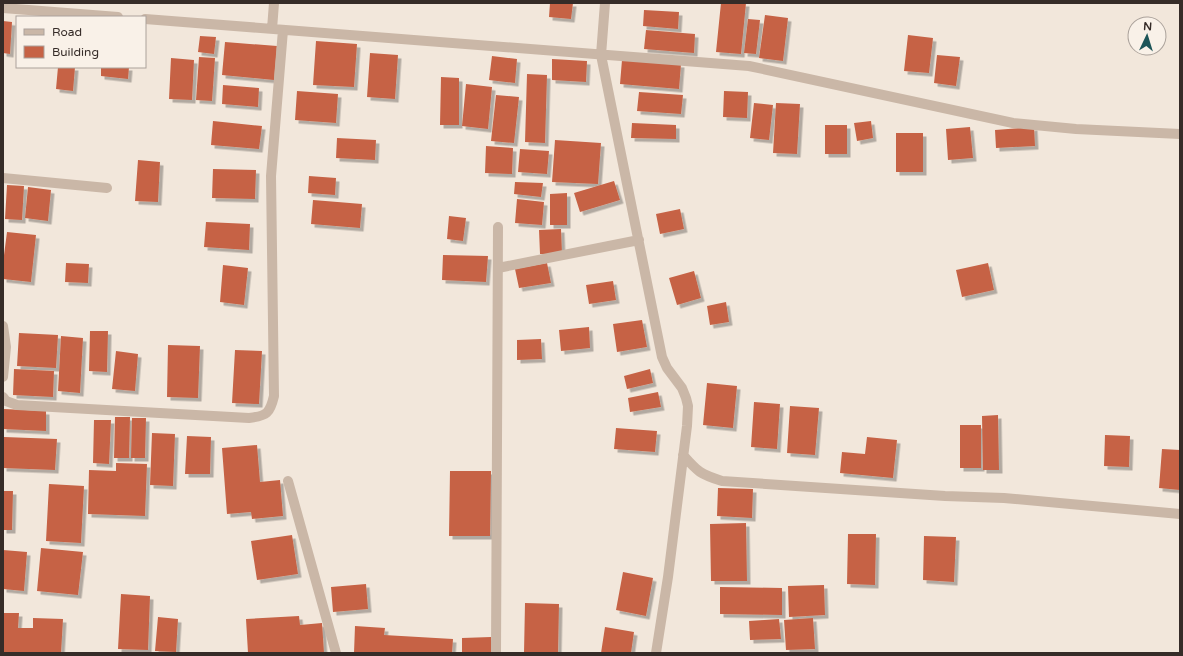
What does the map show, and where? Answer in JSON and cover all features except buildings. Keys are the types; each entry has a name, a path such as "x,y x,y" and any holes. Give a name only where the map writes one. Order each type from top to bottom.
{"street":[{"path":"272,29 274,3"},
{"path":"605,3 601,55 662,357 667,368 682,388 688,406 668,577 656,653"},
{"path":"3,8 105,16"},
{"path":"146,19 749,66 1013,123 1076,129 1180,134"},
{"path":"3,397 6,401 17,405 249,418 260,417 268,413 274,396 271,176 283,30"},
{"path":"3,178 107,188"},
{"path":"496,653 498,227"},
{"path":"498,268 639,240"},
{"path":"3,326 6,347 3,377"},
{"path":"683,455 696,470 704,476 722,481 945,496 1004,498 1180,514"},
{"path":"288,481 336,653"}]}
